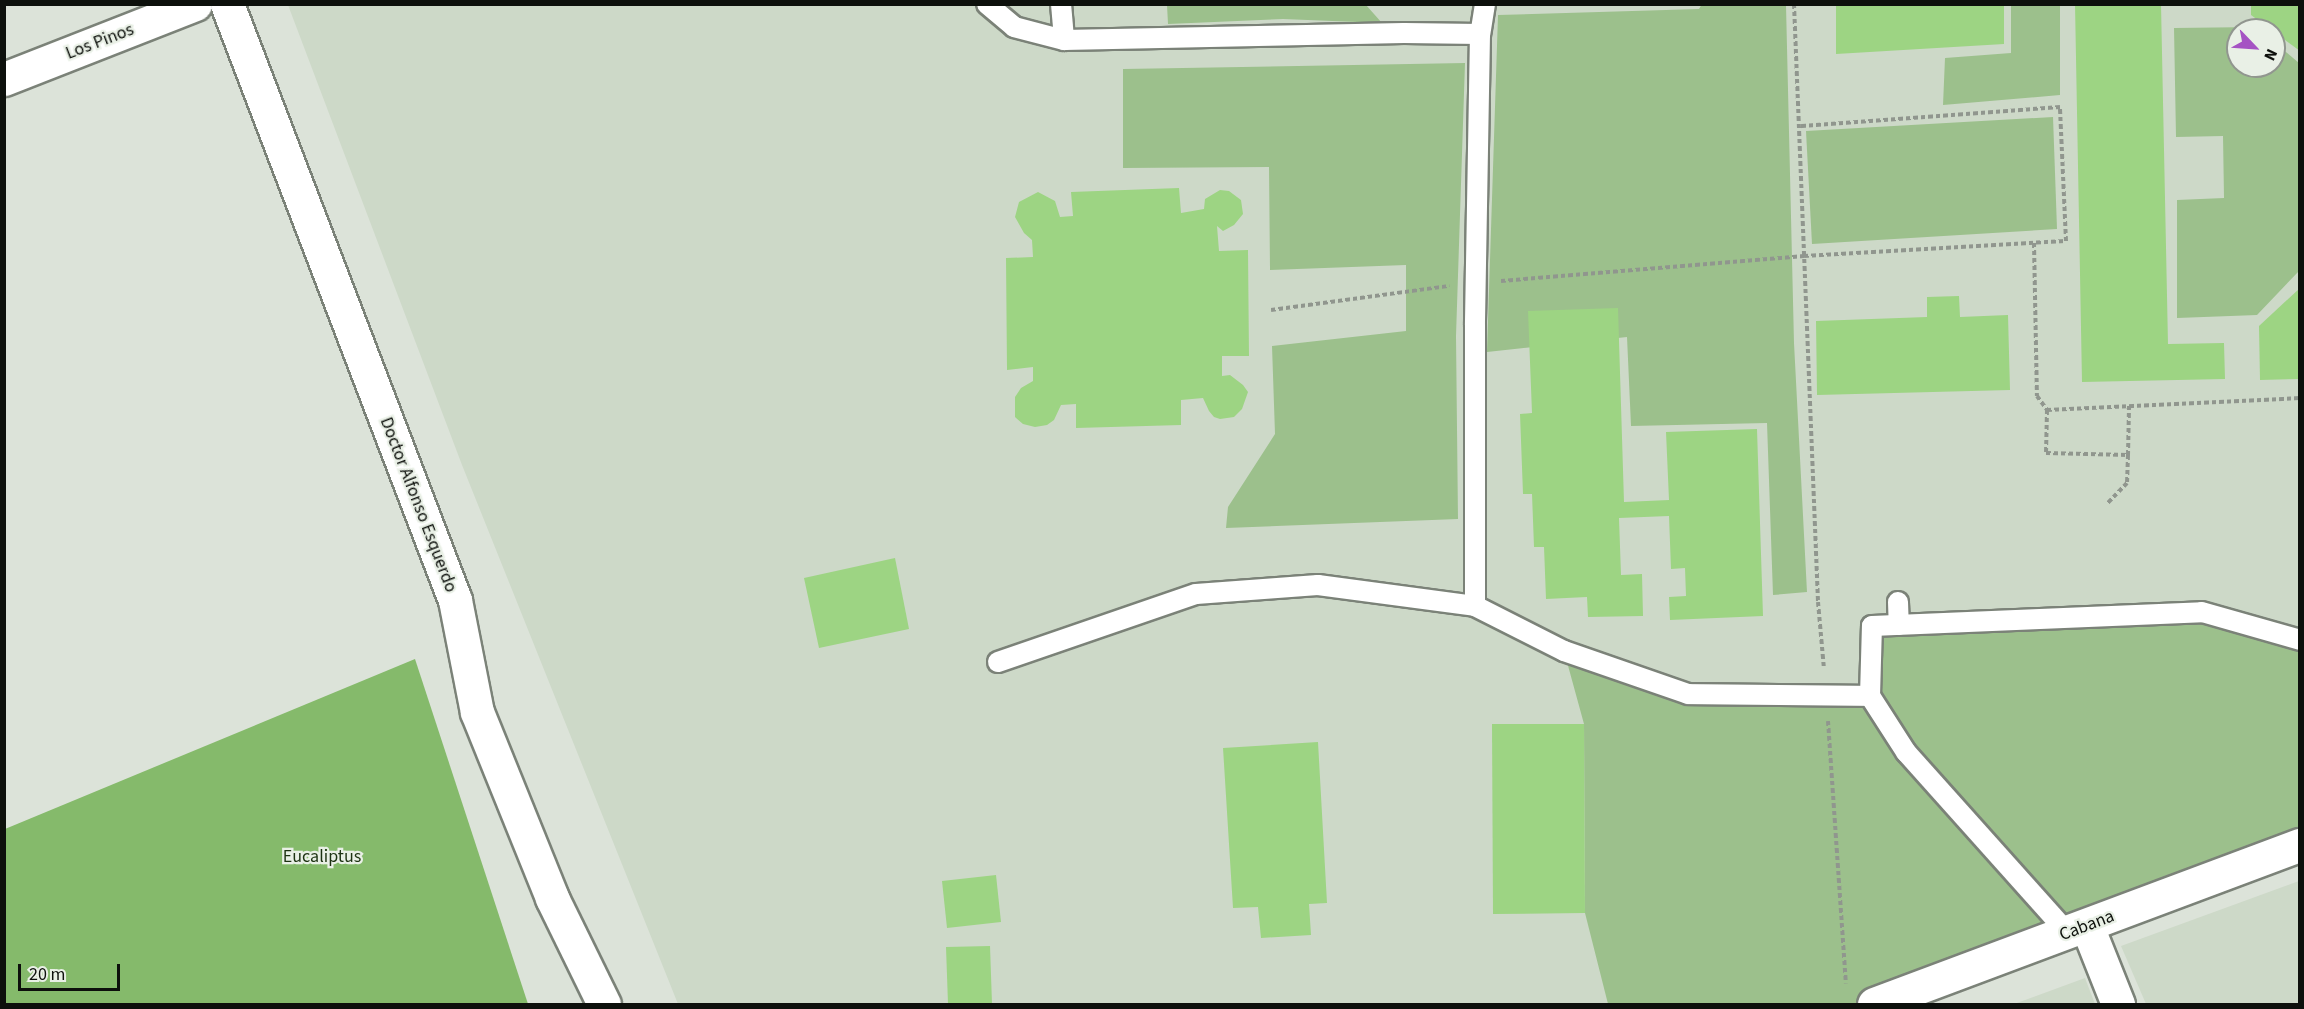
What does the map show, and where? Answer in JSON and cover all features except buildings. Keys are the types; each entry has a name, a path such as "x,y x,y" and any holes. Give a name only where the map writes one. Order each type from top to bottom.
{"street":[{"name":"Los Pinos","path":"4,79 195,4"},
{"name":"Doctor Alfonso Esquerdo","path":"227,4 455,600 477,712 552,898 604,1005"},
{"name":"Cabana","path":"1860,999 2077,929 2300,845"},
{"path":"2077,929 2118,1005"}],"lane":[{"path":"987,4 1014,27 1064,40 1404,33 1480,34"},
{"path":"1061,4 1064,40"},
{"path":"1475,606 1480,34 1485,4"},
{"path":"998,662 1196,594 1318,585 1475,606 1564,651 1688,694 1870,696"},
{"path":"1898,602 1899,625"},
{"path":"2077,929 1906,752 1870,696 1872,626 2109,608 2202,612 2300,640"}],"path":[{"path":"1794,4 1818,602 1826,695 1860,999"},
{"path":"1271,310 1477,283 1804,256 2066,241 2060,106 1799,126"},
{"path":"2034,243 2037,396 2047,410 2046,453 2128,455"},
{"path":"2047,410 2300,398"},
{"path":"2107,504 2127,483 2129,406"}],"shaded area":[{"path":"288,5 2299,5 2299,778 1680,1004 678,1004 462,465"},
{"path":"2299,881 2299,1004 2146,1004 2121,946"},
{"path":"2085,978 2095,1004 2014,1004"}],"green space":[{"path":"1702,4 1786,5 1794,343 1807,592 1773,595 1767,423 1631,426 1627,337 1487,352 1498,15 1699,9"},
{"path":"1167,5 1366,5 1382,23 1283,19 1168,24"},
{"path":"2011,5 2060,5 2060,95 1943,105 1945,58 2011,53"},
{"path":"2226,27 2226,78 2286,78 2286,52 2299,63 2299,271 2257,315 2177,318 2177,200 2224,198 2223,136 2176,137 2174,28"},
{"path":"1465,63 1456,336 1458,519 1226,528 1228,507 1275,434 1272,346 1406,331 1406,265 1270,270 1269,167 1123,168 1123,69"},
{"path":"2053,117 2057,229 1812,244 1806,131"},
{"path":"2202,612 2299,644 2299,845 1874,1004 1608,1004 1585,913 1584,724 1564,651 1688,694 1870,696 2053,914 1872,695 1872,626"},
{"name":"Eucaliptus","path":"415,659 528,1004 5,1004 5,829"}]}
